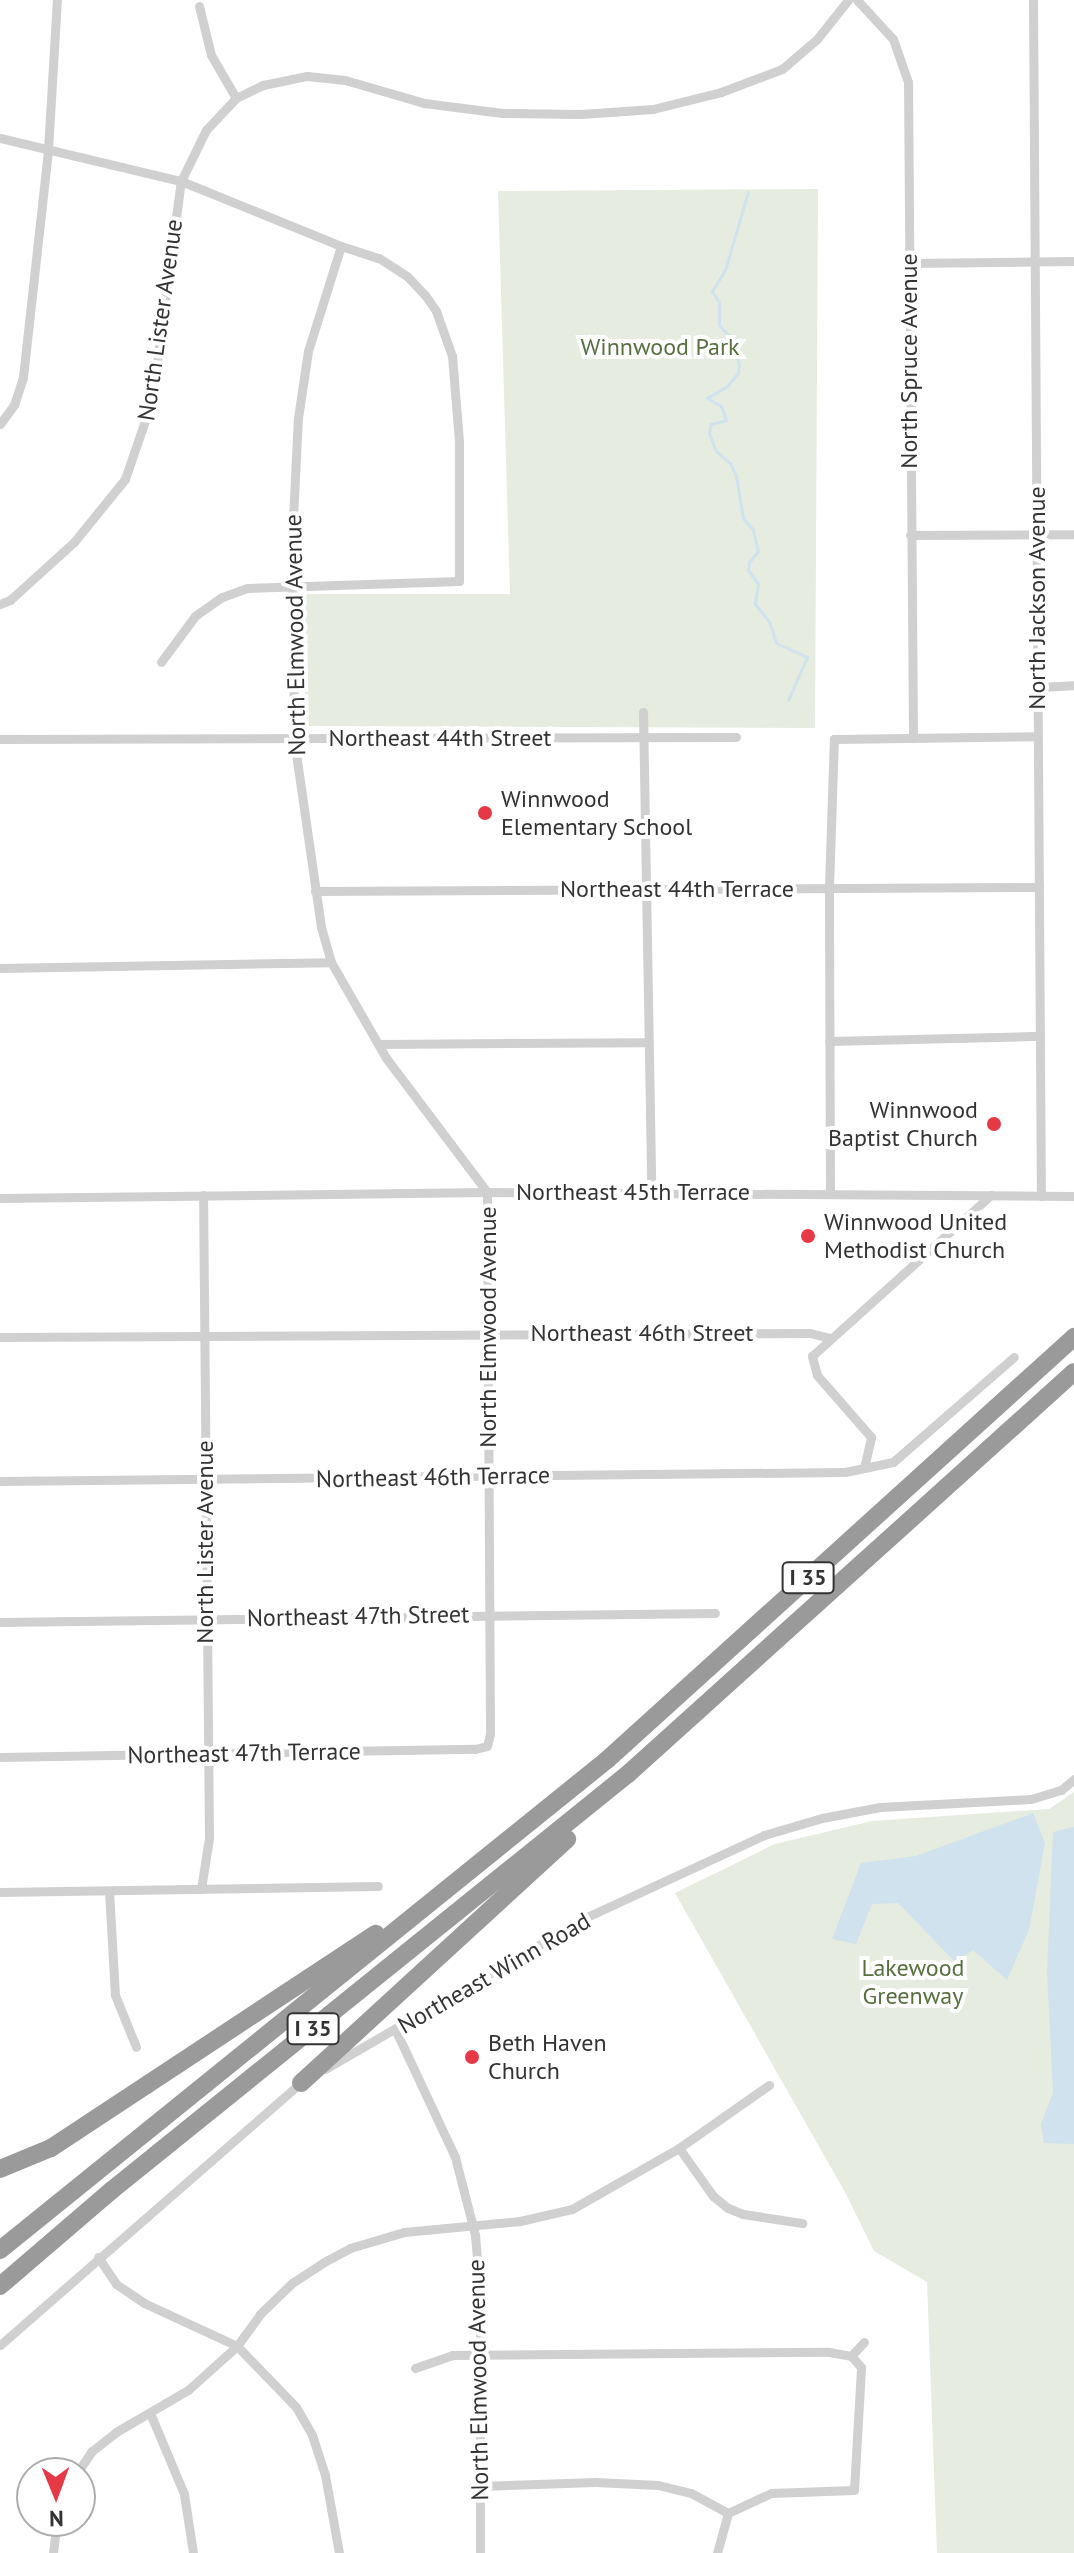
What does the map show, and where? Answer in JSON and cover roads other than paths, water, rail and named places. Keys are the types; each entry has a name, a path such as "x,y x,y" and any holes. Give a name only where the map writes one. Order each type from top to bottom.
{"highway":[{"name":"I 35","path":"0,2250 608,1759 1074,1337"},
{"name":"I 35","path":"0,2286 112,2190 628,1774 1074,1372"},
{"path":"301,2083 602,1807 628,1774"},
{"path":"0,2169 51,2148 443,1892"}],"street":[{"path":"0,424 14,405 23,377 48,150 57,0"},
{"path":"199,6 211,55 236,98 277,80 307,76 345,80 424,103 502,113 581,114 653,109 721,92 782,69 817,39 848,0"},
{"name":"North Spruce Avenue","path":"857,0 893,39 907,75 913,738"},
{"name":"North Jackson Avenue","path":"1033,0 1041,1196"},
{"name":"North Lister Avenue","path":"0,604 10,600 74,542 120,489 134,460 152,400 181,181 206,130 236,98"},
{"path":"0,138 181,181 341,246 379,258 407,276 425,295 445,331 454,364 459,442 459,581 260,586 222,597 190,621 161,662"},
{"name":"North Elmwood Avenue","path":"341,246 303,373 293,478 294,739 315,891 331,962 378,1044 487,1192 490,1734 487,1746"},
{"path":"909,263 1074,261"},
{"path":"910,535 1074,534"},
{"path":"1039,687 1074,685"},
{"path":"643,712 646,1042 651,1193"},
{"path":"830,1193 829,887 834,739 1037,736"},
{"name":"Northeast 44th Street","path":"0,739 736,737"},
{"name":"Northeast 44th Terrace","path":"315,891 1039,887"},
{"path":"0,968 331,962"},
{"path":"829,1041 1040,1036"},
{"path":"378,1044 646,1042"},
{"name":"Northeast 45th Terrace","path":"0,1198 487,1192 1074,1196"},
{"name":"North Lister Avenue","path":"201,1889 209,1838 203,1195"},
{"path":"864,1468 871,1437 814,1368 812,1356 991,1195"},
{"name":"Northeast 46th Street","path":"0,1337 810,1333 830,1338"},
{"name":"Northeast 46th Terrace","path":"0,1481 805,1474 864,1468 893,1462 1014,1357"},
{"name":"Northeast 47th Street","path":"0,1622 715,1613"},
{"name":"Northeast 47th Terrace","path":"0,1757 475,1749 487,1746"},
{"name":"Northeast Winn Road","path":"0,2345 301,2083 396,2031 589,1916 764,1835 822,1818 880,1807 1031,1799 1061,1790 1074,1779"},
{"path":"0,1892 378,1886"},
{"path":"109,1891 115,1995 136,2047"},
{"name":"North Elmwood Avenue","path":"396,2031 455,2157 479,2261 480,2553"},
{"path":"88,2457 116,2432 176,2399 237,2346 260,2314 292,2283 350,2248 404,2232 520,2221 572,2209 679,2148 769,2085"},
{"path":"679,2148 713,2196 728,2208 743,2214 802,2223"},
{"path":"98,2257 116,2284 144,2303 237,2346 288,2397 308,2427 331,2497 339,2553"},
{"path":"851,2356 864,2342"},
{"path":"415,2368 452,2355 829,2352 851,2356 861,2367 854,2490 771,2493 728,2513 717,2553"},
{"path":"150,2413 184,2494 193,2553"},
{"path":"480,2486 595,2482 658,2485 691,2493 728,2513"}],"water":[{"path":"1033,1813 1045,1843 1029,1930 1007,1980 973,1950 955,1962 898,1903 872,1904 856,1944 832,1939 861,1863 916,1856"},
{"path":"1074,1827 1074,2144 1044,2143 1041,2124 1053,2093 1047,1973 1053,1832"}],"waterway":[{"path":"748,192 725,270 712,291 719,302 719,325 733,340 739,365 738,373 727,386 707,398 721,406 726,420 711,424 709,433 716,451 730,463 736,476 743,518 753,530 758,551 749,562 748,570 758,584 755,604 769,621 776,643 807,657 788,700"}],"place":[{"name":"Winnwood Elementary School","path":"485,813"},
{"name":"Winnwood Baptist Church","path":"994,1124"},
{"name":"Winnwood United Methodist Church","path":"808,1236"},
{"name":"Beth Haven Church","path":"472,2057"}],"park label":[{"name":"Winnwood Park","path":"660,347"},
{"name":"Lakewood Greenway","path":"913,1982"}]}
